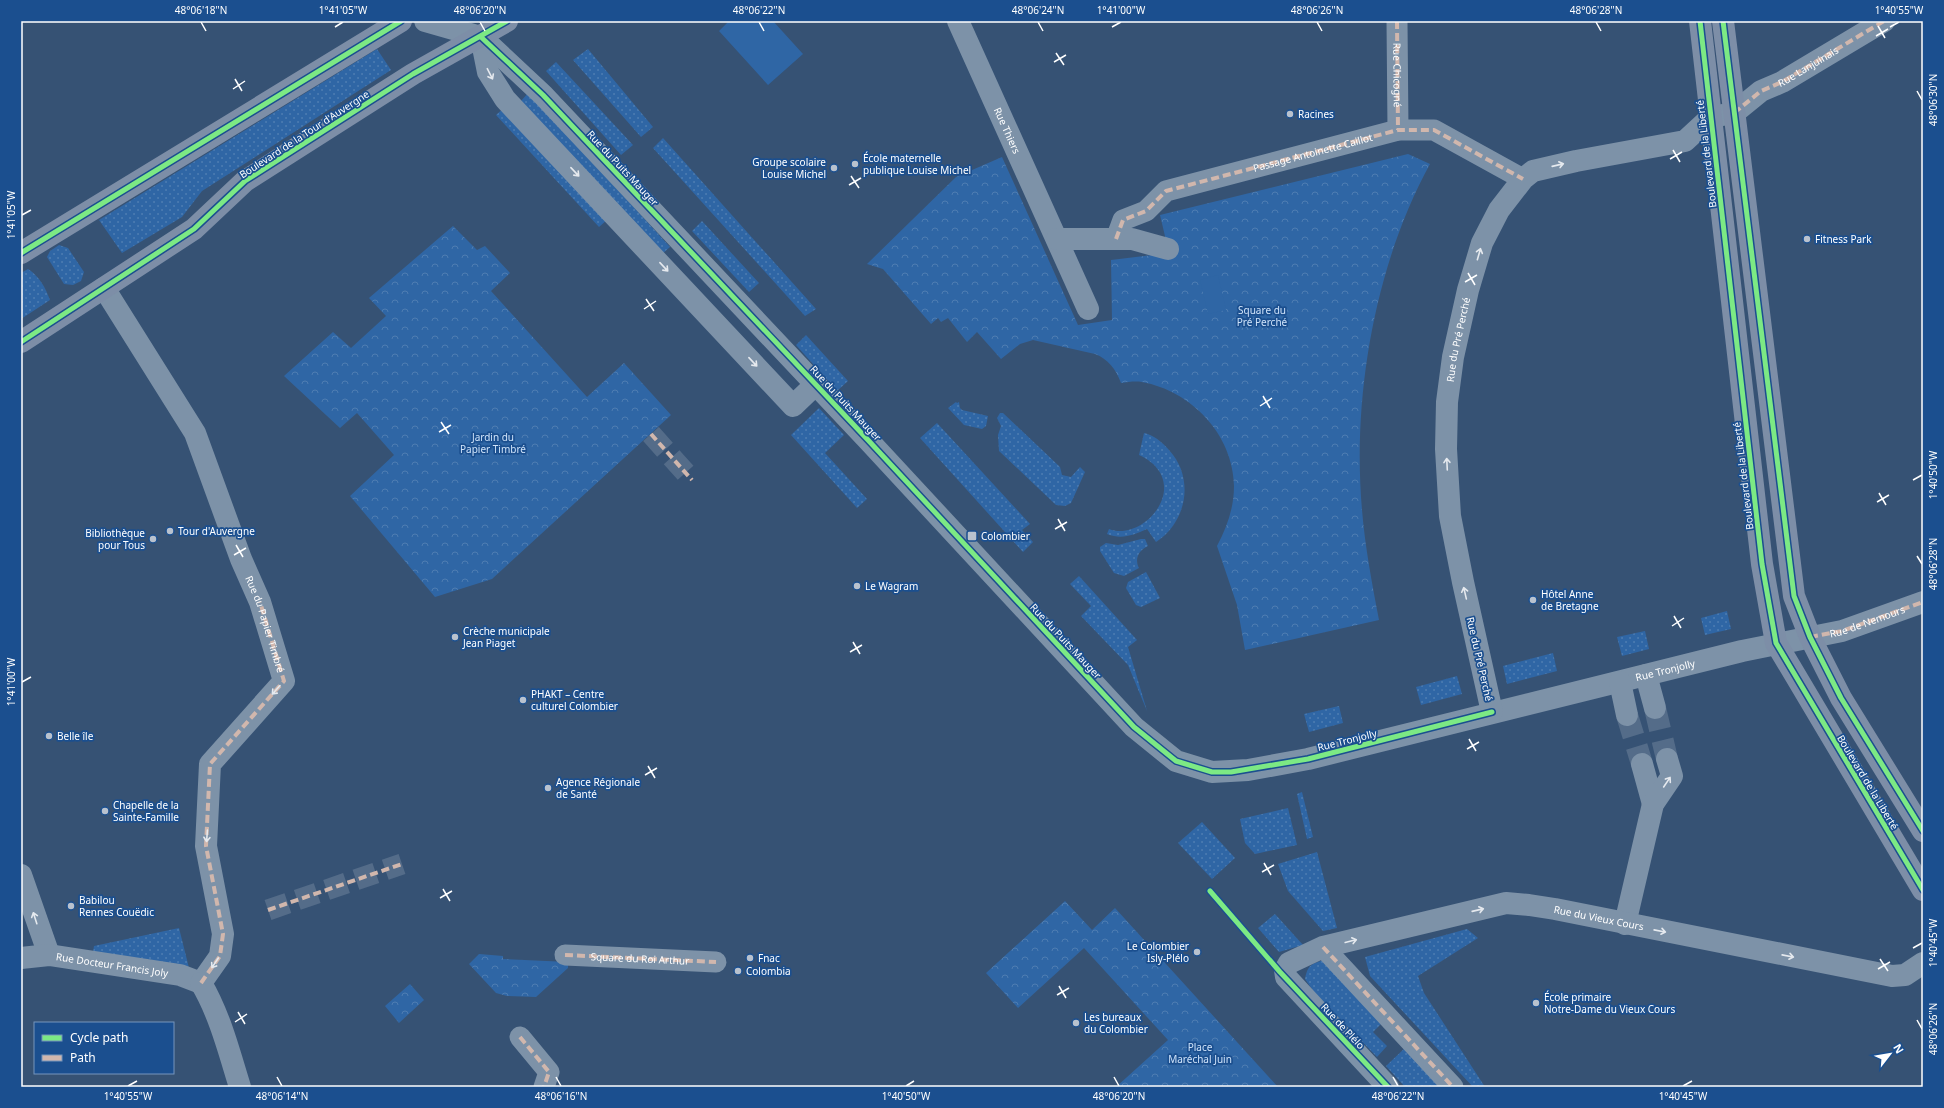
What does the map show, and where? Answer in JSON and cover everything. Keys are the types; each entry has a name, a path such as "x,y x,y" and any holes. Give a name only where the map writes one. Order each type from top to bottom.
{"main road":[{"path":"21,253 401,21"},
{"name":"Boulevard de la Tour d'Auvergne","path":"21,342 194,229 245,181 413,74 478,29 507,21"},
{"name":"Boulevard de la Liberté","path":"1700,21 1762,564 1776,643 1923,890"},
{"name":"Boulevard de la Liberté","path":"1723,21 1794,596 1810,637 1841,698 1923,830"}],"street":[{"name":"Rue du Puits Mauger","path":"425,21 478,29 543,95 816,384 1134,726 1176,762 1204,770"},
{"name":"Rue Thiers","path":"958,21 1088,309"},
{"name":"Rue Chicogné","path":"1397,21 1398,130"},
{"name":"Rue Lanjuinais","path":"1734,113 1761,91 1782,82 1884,21"},
{"path":"478,29 488,72 505,99 793,406 816,384"},
{"name":"Boulevard de la Liberté","path":"1711,117 1734,113"},
{"name":"Rue du Pré Perché","path":"1492,712 1450,516 1446,449 1446,402 1453,357 1464,305 1482,243 1499,210 1523,179 1533,171 1685,141 1711,117"},
{"name":"Passage Antoinette Caillot","path":"1116,239 1123,220 1146,211 1166,191 1398,130 1434,130 1523,179"},
{"path":"1057,239 1116,239 1149,243 1168,249"},
{"name":"Rue du Papier Timbré","path":"104,288 195,433 241,559 260,602 284,681 210,764 206,846 223,934 220,956 201,984"},
{"name":"Rue de Nemours","path":"1810,637 1842,631 1923,602"},
{"path":"1776,643 1810,637"},
{"name":"Rue Tronjolly","path":"1204,770 1212,772 1248,770 1308,759 1492,712 1776,643"},
{"path":"1646,675 1654,708"},
{"path":"1620,682 1627,715"},
{"path":"1625,924 1652,804 1672,776 1667,758"},
{"path":"1642,764 1652,804"},
{"path":"21,875 48,955"},
{"name":"Rue du Vieux Cours","path":"1286,977 1285,970 1289,963 1323,947 1506,903 1529,904 1892,976 1905,975 1923,962"},
{"path":"1323,947 1453,1087"},
{"name":"Rue Docteur Francis Joly","path":"21,958 48,955 180,975 201,984"},
{"name":"Square du Roi Arthur","path":"565,955 716,962"},
{"name":"Rue de Plélo","path":"1286,977 1388,1087"},
{"path":"201,984 210,998 219,1020 240,1087"},
{"path":"520,1037 549,1072 544,1087"}],"green space":[{"path":"729,21 773,21 803,54 768,85 719,31"},
{"path":"377,49 391,70 202,191 182,217 122,253 99,220"},
{"path":"588,49 653,127 641,137 573,60"},
{"path":"556,62 633,145 621,155 546,71"},
{"path":"529,92 670,247 662,254 521,101"},
{"path":"506,106 608,219 599,227 496,115"},
{"path":"663,138 816,309 805,316 653,148"},
{"name":"Square du Pré Perché","path":"1408,154 1430,164 1411,203 1395,244 1382,288 1372,332 1365,377 1361,422 1360,467 1363,524 1379,620 1245,650 1237,605 1217,546 1227,524 1233,502 1234,486 1232,467 1226,449 1206,418 1192,405 1177,395 1160,387 1142,382 1121,383 1117,373 1111,365 1095,354 1033,340 1020,344 1001,359 977,332 967,342 948,318 941,322 938,318 931,324 883,269 867,264 956,177 1002,157 1078,325 1112,320 1111,260 1169,253 1160,215"},
{"path":"702,221 759,283 749,292 692,231"},
{"name":"Jardin du Papier Timbré","path":"453,226 477,250 485,246 510,273 491,291 587,397 624,363 671,415 492,579 435,597 350,496 394,455 357,413 340,428 284,376 333,332 351,348 386,316 369,298"},
{"path":"59,245 68,248 84,272 81,281 73,285 64,284 47,257 50,251"},
{"path":"28,269 36,275 42,283 50,300 21,319 21,273"},
{"path":"1218,275 1226,310 1208,314 1200,280"},
{"path":"806,335 848,381 837,391 796,345"},
{"path":"956,402 959,402 962,410 988,416 986,426 982,429 964,425 948,408"},
{"path":"819,408 844,435 825,453 867,499 857,508 791,435"},
{"path":"1000,413 1003,413 1060,467 1062,475 1071,477 1080,467 1085,472 1071,503 1065,506 1056,505 999,451 998,435 1001,426 997,418"},
{"path":"937,423 1030,524 1022,530 1033,542 1023,552 920,438"},
{"path":"1144,433 1158,439 1169,450 1177,461 1182,473 1184,486 1184,499 1181,511 1175,523 1167,533 1156,542 1147,529 1123,537 1107,534 1109,529 1123,531 1137,527 1149,519 1158,507 1164,494 1163,480 1155,466 1139,455"},
{"path":"1145,539 1148,546 1138,555 1137,561 1139,568 1124,576 1114,573 1100,551 1100,547 1106,543 1118,545"},
{"path":"1146,572 1160,598 1141,607 1136,605 1126,588 1128,582"},
{"path":"1079,576 1137,640 1128,647 1147,711 1128,665 1081,616 1091,606 1070,584"},
{"path":"1727,611 1731,629 1705,635 1701,618"},
{"path":"1645,631 1649,649 1622,656 1617,637"},
{"path":"1553,653 1557,671 1507,684 1503,666"},
{"path":"1457,676 1462,694 1421,705 1416,687"},
{"path":"1339,706 1343,723 1309,732 1304,714"},
{"path":"1302,792 1313,837 1307,839 1297,794"},
{"path":"1288,808 1297,845 1255,854 1245,843 1240,819"},
{"path":"1202,822 1235,858 1212,879 1178,843"},
{"path":"1317,852 1337,928 1323,931 1288,891 1278,864"},
{"name":"Place Maréchal Juin","path":"1065,901 1092,930 1115,908 1278,1087 1116,1087 1168,1040 1084,948 1018,1008 986,973"},
{"path":"1275,914 1303,945 1279,952 1258,928"},
{"path":"179,928 189,968 93,952 94,946"},
{"path":"1467,929 1478,938 1418,976 1424,993 1485,1087 1473,1087 1370,976 1365,957"},
{"path":"479,954 503,956 503,959 568,962 568,968 536,997 507,996 496,993 469,964"},
{"path":"1323,960 1382,1023 1373,1032 1387,1046 1377,1057 1314,992 1305,979 1310,966"},
{"path":"410,984 424,1000 399,1023 385,1006"},
{"path":"1406,1047 1443,1087 1405,1087 1386,1066"}],"tunnel":[{"path":"651,434 692,480"},
{"path":"1655,708 1667,759"},
{"path":"1627,715 1642,764"},
{"path":"268,910 402,864"}],"marked path":[{"path":"1397,21 1398,130"},
{"path":"1734,113 1761,91 1782,82 1884,21"},
{"path":"1116,239 1123,220 1146,211 1166,191 1398,130 1434,130 1523,179"},
{"path":"651,434 692,480"},
{"path":"201,983 220,956 223,934 206,846 210,764 284,681 260,602"},
{"path":"1810,637 1842,631 1923,602"},
{"path":"268,910 402,864"},
{"path":"1323,947 1453,1087"},
{"path":"565,955 716,962"},
{"path":"520,1037 549,1072 544,1087"}],"cycle path":[{"path":"21,253 401,21"},
{"path":"21,342 194,229 245,181 413,74 507,21"},
{"path":"1700,21 1762,564 1776,643 1923,890"},
{"path":"1723,21 1794,596 1810,637 1841,698 1923,831"},
{"path":"481,37 543,95 868,440 1134,727 1176,761 1212,772 1231,772 1308,759 1492,712"},
{"path":"1210,891 1280,972 1388,1087"}],"place":[{"name":"Racines","path":"1290,114"},
{"name":"École maternelle publique Louise Michel","path":"855,164"},
{"name":"Groupe scolaire Louise Michel","path":"834,168"},
{"name":"Fitness Park","path":"1807,239"},
{"name":"Tour d'Auvergne","path":"170,531"},
{"name":"Colombier","path":"972,536"},
{"name":"Bibliothèque pour Tous","path":"153,539"},
{"name":"Le Wagram","path":"857,586"},
{"name":"Hôtel Anne de Bretagne","path":"1533,600"},
{"name":"Crèche municipale Jean Piaget","path":"455,637"},
{"name":"PHAKT – Centre culturel Colombier","path":"523,700"},
{"name":"Belle île","path":"49,736"},
{"name":"Agence Régionale de Santé","path":"548,788"},
{"name":"Chapelle de la Sainte-Famille","path":"105,811"},
{"name":"Babilou Rennes Couëdic","path":"71,906"},
{"name":"Le Colombier Isly-Plélo","path":"1197,952"},
{"name":"Fnac","path":"750,958"},
{"name":"Colombia","path":"738,971"},
{"name":"École primaire Notre-Dame du Vieux Cours","path":"1536,1003"},
{"name":"Les bureaux du Colombier","path":"1076,1023"}]}
